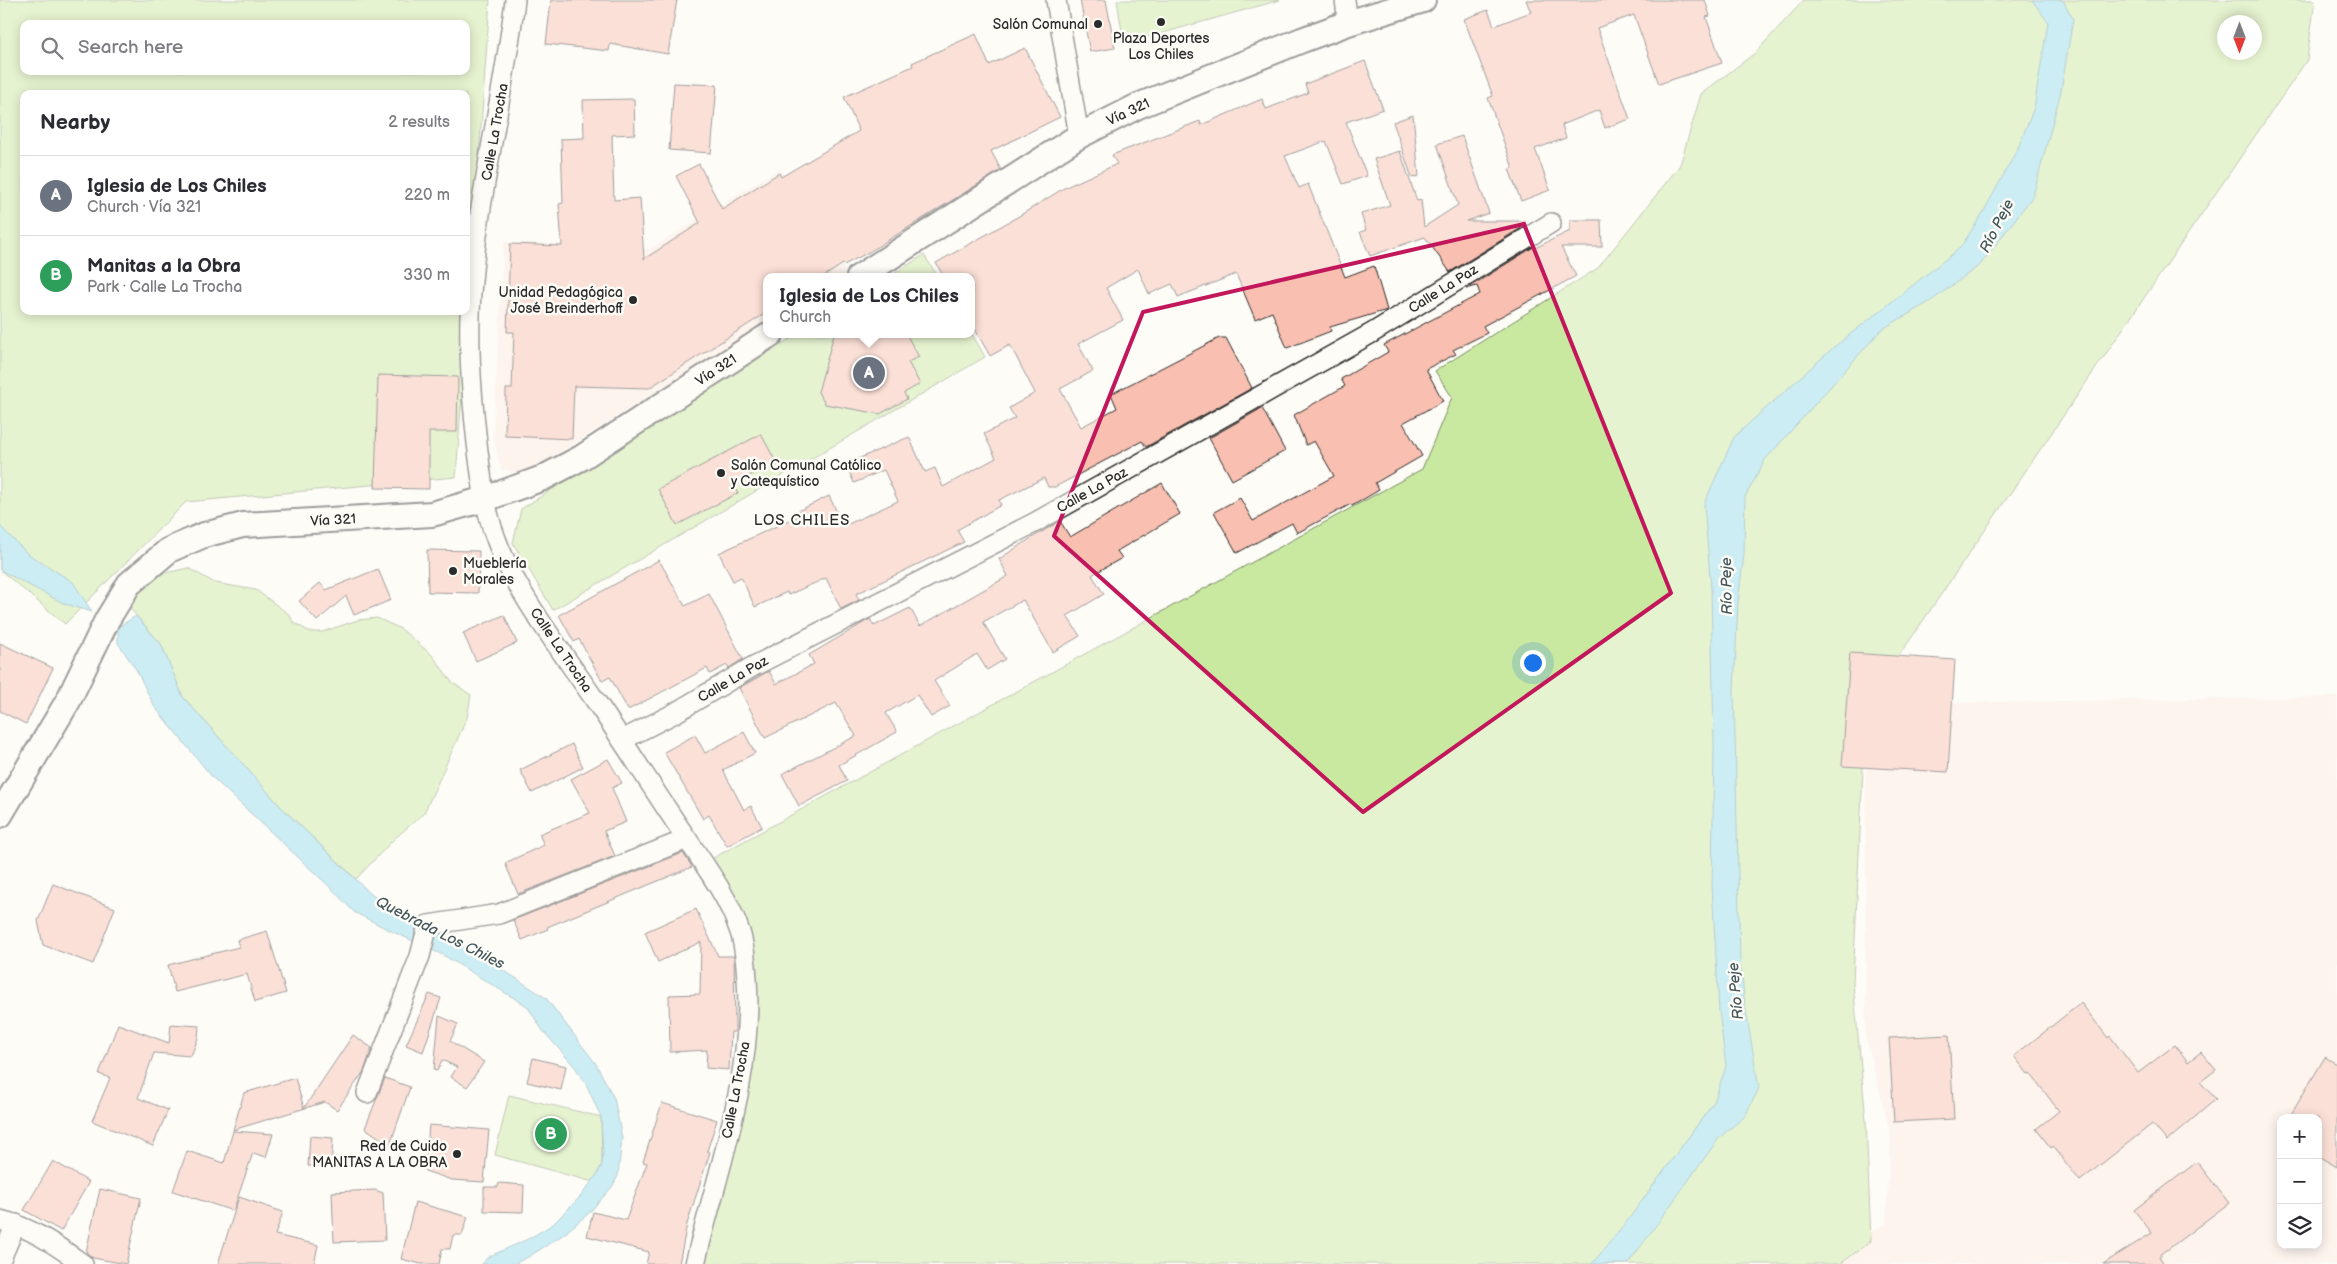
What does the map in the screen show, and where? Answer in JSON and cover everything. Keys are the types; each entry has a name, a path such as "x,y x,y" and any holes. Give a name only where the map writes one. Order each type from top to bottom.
{"street":[{"name":"Calle La Trocha","path":"515,0 510,47 478,227 470,305 473,410 485,499 494,535 518,583 545,628 704,863 732,910 740,932 744,948 748,993 746,1053 729,1132 695,1264"},
{"path":"1056,0 1078,136"},
{"name":"Vía 321","path":"865,273 1078,136 1347,12 1423,0"},
{"name":"Calle La Paz","path":"622,740 674,714 752,666 1034,523 1372,333 1551,223"},
{"name":"Vía 321","path":"2,807 68,702 107,620 128,584 170,550 190,540 243,525 432,514 485,499 544,478 581,458 765,338"},
{"path":"367,1093 420,956 428,926 499,914 687,839"},
{"path":"0,1261 8,1222 49,1241 83,1264"}],"highlighted area":[{"path":"1524,224 1671,593 1363,812 1054,536 1143,312"}],"shaded area":[{"name":"Unidad Pedagógica José Breinderhoff","path":"780,168 846,272 763,273 763,324 526,474 501,469 493,436 504,242 650,249"},
{"path":"2337,697 2337,1264 1820,1264 1886,1223 1891,1136 1866,1038 1866,704"}],"green space":[{"path":"0,0 490,0 470,281 470,90 20,90 20,315 468,315 456,477 186,502 65,624 0,570"},
{"name":"Plaza Deportes Los Chiles","path":"1117,0 1280,0 1124,44"},
{"path":"1804,0 2315,0 2307,60 1866,704 1853,982 1866,1121 1871,1241 1840,1264 695,1264 746,1053 735,921 704,863 1422,469 1452,397 1435,371 1598,268 1680,165 1701,94 1755,53"},
{"path":"924,255 935,273 895,273"},
{"path":"792,338 974,338 985,357 553,610 513,543 521,509"},
{"path":"188,568 215,583 256,590 290,615 293,622 310,632 322,632 358,620 377,618 401,629 432,655 452,682 471,695 467,718 424,813 394,839 356,879 282,808 183,697 161,644 121,598 152,576"},
{"path":"509,1095 601,1117 602,1164 593,1182 495,1155"}],"water":[{"name":"Río Peje","path":"2032,0 2063,0 2073,19 2061,91 2033,196 1980,265 1931,301 1881,330 1765,460 1745,497 1744,555 1738,603 1734,690 1740,960 1745,1005 1759,1088 1745,1116 1719,1138 1628,1264 1592,1264 1628,1220 1714,1102 1726,1066 1719,1011 1712,887 1714,745 1711,589 1704,504 1734,437 1834,347 1960,248 1984,211 2018,148 2034,108 2048,22"},
{"path":"0,526 28,554 73,582 92,612 65,604 0,570"},
{"path":"136,616 161,644 183,697 282,808 372,895 511,975 546,998 596,1064 614,1098 622,1138 618,1176 612,1187 589,1213 564,1234 514,1264 482,1264 488,1257 528,1239 553,1224 581,1196 598,1173 602,1164 603,1151 601,1117 585,1082 575,1067 543,1031 527,1006 443,955 354,912 331,888 213,778 154,706 137,671 118,643 118,627"}],"building":[{"path":"551,0 677,0 668,54 610,44 609,51 546,44"},
{"name":"Salón Comunal","path":"1080,0 1106,0 1115,48 1090,52"},
{"path":"1526,0 1705,0 1710,16 1706,17 1722,63 1659,84 1634,15 1597,28 1630,119 1605,128 1599,110 1562,125 1566,138 1535,149 1550,190 1521,201 1509,169 1513,168 1488,98 1493,96 1464,19 1488,10 1494,26 1531,12"},
{"path":"976,34 989,65 1025,48 1060,117 991,151 1001,170 869,252 843,264 829,273 763,273 763,315 649,388 574,386 572,439 505,436 506,389 512,389 514,332 507,332 510,244 562,246 559,204 563,203 561,139 584,138 583,100 634,99 635,134 612,135 614,200 640,198 644,259 700,223 676,176 699,164 722,209 779,173 781,177 859,131 844,97 913,66 912,63"},
{"path":"1365,61 1383,109 1346,122 1367,176 1343,184 1326,141 1285,156 1299,188 1308,184 1345,277 1374,266 1387,310 1330,327 1331,331 1287,348 1272,312 1255,319 1236,274 1178,297 1172,284 1149,294 1138,269 1106,288 1123,320 1078,344 1093,371 1060,389 1081,427 1117,408 1111,394 1219,338 1226,338 1252,388 1146,447 1142,441 1055,487 1048,487 1044,478 999,500 1001,505 957,530 964,542 856,594 859,600 841,609 826,578 788,595 787,592 755,607 741,577 733,581 719,553 800,515 798,511 829,496 844,526 898,501 884,470 854,483 846,464 909,437 925,472 935,468 943,487 996,458 984,434 1015,418 1009,408 1035,393 1010,345 990,356 975,329 975,273 942,273 936,263 1064,188 1117,164 1112,155 1200,121 1201,125 1262,99 1266,109 1308,93 1305,84"},
{"path":"674,83 717,85 711,153 669,150"},
{"path":"1413,115 1419,176 1412,178 1393,122"},
{"path":"1462,136 1489,213 1466,221 1525,221 1526,225 1450,272 1425,237 1370,256 1360,232 1366,230 1361,214 1390,205 1374,159 1400,151 1417,201 1421,200 1424,227 1458,205 1437,144"},
{"path":"1570,220 1601,220 1602,247 1561,247 1576,276 1483,326 1487,333 1453,350 1456,354 1426,369 1443,401 1403,423 1422,456 1375,483 1379,490 1352,506 1351,504 1297,533 1292,523 1237,553 1214,512 1240,498 1253,521 1334,476 1314,441 1306,445 1294,415 1345,386 1341,379 1388,352 1384,345 1480,294 1477,286 1466,289 1535,246 1535,248 1570,231"},
{"path":"833,338 908,338 919,357 908,362 920,384 904,393 907,399 880,414 825,404 818,392"},
{"path":"378,375 458,377 457,432 429,432 429,489 375,488"},
{"path":"1262,408 1285,451 1232,480 1209,438"},
{"name":"Salón Comunal Católico y Catequístico","path":"761,434 776,462 733,484 738,493 677,525 658,489"},
{"path":"1162,483 1180,514 1117,551 1122,558 1092,575 1104,594 1067,616 1080,636 1053,652 1023,600 983,622 1005,659 987,670 977,654 934,681 950,706 931,717 917,695 886,713 897,732 839,765 847,781 799,806 782,774 856,736 836,703 765,738 739,688 769,671 776,684 814,664 809,655 870,619 874,626 910,608 920,626 1008,576 999,559 1060,521 1070,537"},
{"name":"Mueblería Morales","path":"427,550 479,551 478,593 428,592"},
{"path":"659,560 685,606 709,594 743,659 729,668 727,665 710,674 707,668 628,710 610,677 602,681 579,639 574,642 559,615"},
{"path":"378,569 391,600 354,615 346,596 317,621 299,601 320,583 326,590"},
{"path":"504,615 517,643 476,661 463,633"},
{"path":"0,643 53,668 26,724 0,711"},
{"path":"1850,653 1955,660 1948,772 1842,766"},
{"path":"744,732 755,753 723,770 744,810 751,806 762,827 727,846 709,815 703,819 664,752 695,735 705,753"},
{"path":"572,744 583,767 532,793 520,770"},
{"path":"608,759 622,783 612,788 626,822 604,831 615,856 518,894 505,863 544,845 539,834 590,813 571,779"},
{"path":"683,853 692,867 547,927 548,929 522,940 513,920"},
{"path":"53,884 115,908 93,964 43,945 38,921"},
{"path":"696,909 718,956 734,956 735,1032 731,1032 729,1070 706,1068 707,1050 670,1052 669,995 700,994 701,942 658,962 645,932"},
{"path":"267,931 286,993 255,1002 247,974 175,992 168,965 239,947 237,940"},
{"path":"429,994 441,998 423,1052 406,1045"},
{"path":"2081,1003 2108,1038 2110,1036 2138,1073 2175,1045 2188,1062 2201,1052 2216,1070 2200,1082 2216,1099 2167,1141 2152,1124 2080,1181 2053,1146 2051,1148 2036,1129 2059,1111 2030,1073 2028,1074 2014,1056"},
{"path":"439,1016 458,1024 450,1041 484,1062 467,1087 451,1077 457,1067 442,1060 437,1071 434,1070"},
{"path":"118,1024 169,1043 171,1024 199,1026 198,1038 191,1056 154,1053 138,1098 168,1110 153,1146 92,1121 110,1078 99,1074"},
{"path":"353,1035 372,1048 364,1071 337,1110 325,1102 233,1130 244,1093 295,1078 304,1108"},
{"path":"1949,1035 1954,1119 1894,1122 1889,1038"},
{"path":"2325,1057 2337,1064 2337,1167 2322,1158 2322,1114 2291,1114"},
{"path":"533,1058 566,1066 561,1090 527,1082"},
{"path":"385,1078 410,1087 390,1145 365,1128"},
{"path":"662,1103 717,1120 707,1151 710,1152 687,1224 679,1264 646,1264 649,1252 587,1236 593,1212 626,1220 647,1163 643,1162"},
{"name":"Red de Cuido MANITAS A LA OBRA","path":"429,1125 489,1130 484,1182 452,1180 425,1171"},
{"path":"233,1131 273,1134 266,1157 253,1153 233,1211 173,1191 187,1151 224,1163"},
{"path":"310,1136 333,1138 331,1167 308,1166"},
{"path":"53,1161 89,1182 61,1231 24,1210"},
{"path":"2197,1162 2229,1203 2159,1256 2164,1264 2103,1264 2152,1233 2134,1210"},
{"name":"Red de Cuido MANITAS A LA OBRA","path":"499,1183 524,1185 523,1212 484,1211 484,1187 498,1187"},
{"path":"100,1189 141,1198 126,1264 93,1258 86,1252"},
{"path":"375,1190 383,1193 385,1240 334,1242 332,1192"},
{"path":"239,1197 283,1212 275,1235 318,1245 314,1264 218,1264"},
{"path":"415,1202 468,1217 462,1235 453,1235 450,1249 442,1249 439,1264 421,1264 401,1259"}],"place":[{"name":"Plaza Deportes Los Chiles","path":"1161,22"},
{"name":"Salón Comunal","path":"1098,24"},
{"name":"Unidad Pedagógica José Breinderhoff","path":"633,300"},
{"name":"Iglesia de Los Chiles","path":"869,373"},
{"name":"Salón Comunal Católico y Catequístico","path":"721,473"},
{"name":"Mueblería Morales","path":"453,571"},
{"name":"Manitas a la Obra","path":"551,1134"},
{"name":"Red de Cuido MANITAS A LA OBRA","path":"457,1154"}],"district":[{"name":"LOS CHILES","path":"802,520"}],"water label":[{"name":"Quebrada Los Chiles","path":"440,933"}]}
